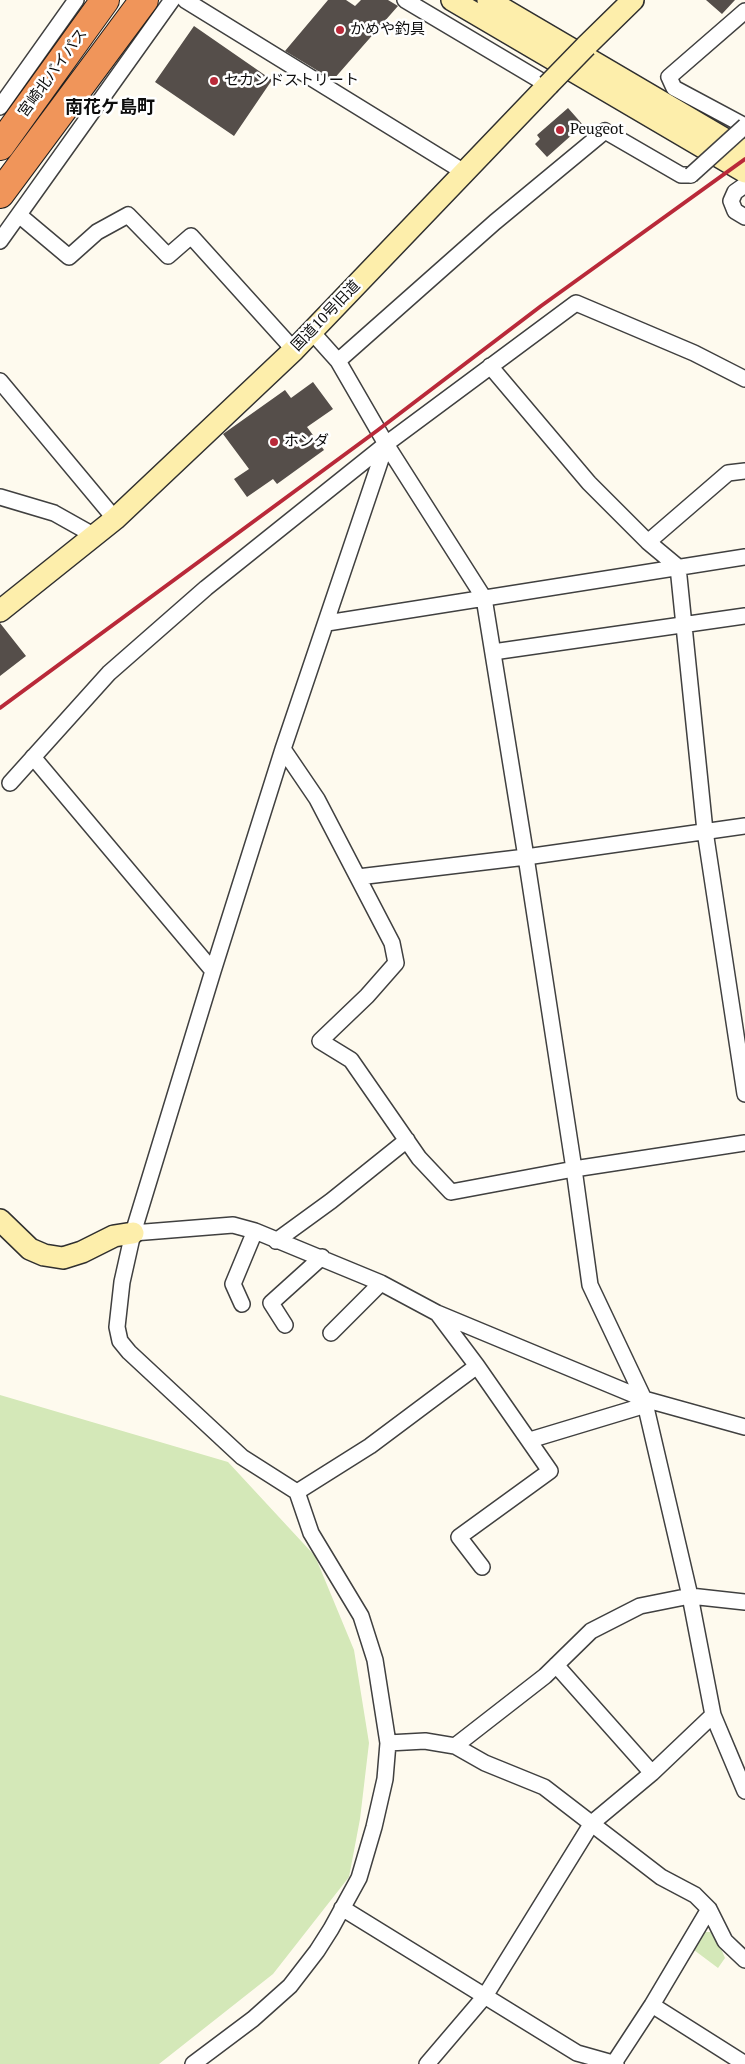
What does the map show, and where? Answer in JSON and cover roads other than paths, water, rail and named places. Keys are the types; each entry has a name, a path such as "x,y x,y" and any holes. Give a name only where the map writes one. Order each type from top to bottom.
{"highway":[{"name":"宮崎北バイパス","path":"0,146 105,0"},
{"name":"宮崎北バイパス","path":"0,194 144,0"}],"street":[{"path":"0,107 76,0"},
{"path":"0,241 172,0"},
{"path":"185,0 464,172"},
{"path":"405,0 548,85"},
{"path":"452,0 745,172"},
{"path":"488,0 745,151"},
{"path":"505,0 586,46"},
{"name":"国道10号旧道","path":"0,611 115,519 294,350 548,85 633,0"},
{"path":"338,360 495,222 605,130 681,175 691,175 745,126 674,88 669,77 745,11"},
{"path":"740,189 731,201 735,211 745,217"},
{"path":"19,215 69,256 97,232 128,215 168,256 191,236 294,350"},
{"path":"10,783 109,673 206,588 386,444 576,303 694,353 745,379"},
{"path":"312,332 338,360 386,444 484,598 526,857 590,1285 645,1402 690,1596 713,1715 745,1791"},
{"path":"490,366 588,483 648,542 678,567 705,831 745,1094"},
{"path":"0,381 115,519"},
{"path":"193,2064 253,2019 290,1986 316,1951 358,1878 374,1827 385,1779 388,1743 375,1660 361,1616 311,1533 297,1492 242,1457 129,1352 120,1340 117,1327 122,1282 133,1233 213,971 283,749 386,444"},
{"path":"648,542 728,474 745,471"},
{"path":"0,497 54,513 95,536"},
{"path":"327,622 745,557"},
{"path":"493,652 745,616"},
{"path":"283,749 317,799 392,944 396,963 367,996 320,1041 351,1060 419,1158 451,1192 574,1169 745,1143"},
{"path":"33,757 213,971"},
{"path":"358,877 526,857 745,826"},
{"path":"276,1241 331,1201 407,1140"},
{"path":"0,1220 30,1248 44,1255 63,1258 82,1252 114,1236 133,1233 233,1225 255,1231 382,1283 437,1313 645,1402 745,1427"},
{"path":"242,1304 233,1284 255,1231"},
{"path":"285,1325 271,1303 322,1257"},
{"path":"331,1333 382,1283"},
{"path":"437,1313 530,1440 550,1471 459,1537 482,1567"},
{"path":"297,1492 370,1446 477,1366"},
{"path":"530,1440 645,1402"},
{"path":"455,1746 556,1665 592,1631 640,1606 690,1596 745,1602"},
{"path":"556,1665 652,1773"},
{"path":"427,2064 485,1996 592,1822 652,1773 713,1715"},
{"path":"388,1743 425,1741 455,1746 485,1764 544,1787 661,1876 695,1894 709,1909 725,1941 745,1960"},
{"path":"342,1908 577,2053 615,2063 652,2006 709,1909"},
{"path":"652,2006 745,2064"}],"railway":[{"path":"0,708 378,430 541,306 745,159"}],"place":[{"name":"かめや釣具","path":"340,30"},
{"name":"セカンドストリート","path":"214,81"},
{"name":"Peugeot","path":"560,130"},
{"name":"ホンダ","path":"274,442"}],"district":[{"name":"南花ケ島町","path":"110,108"}]}
